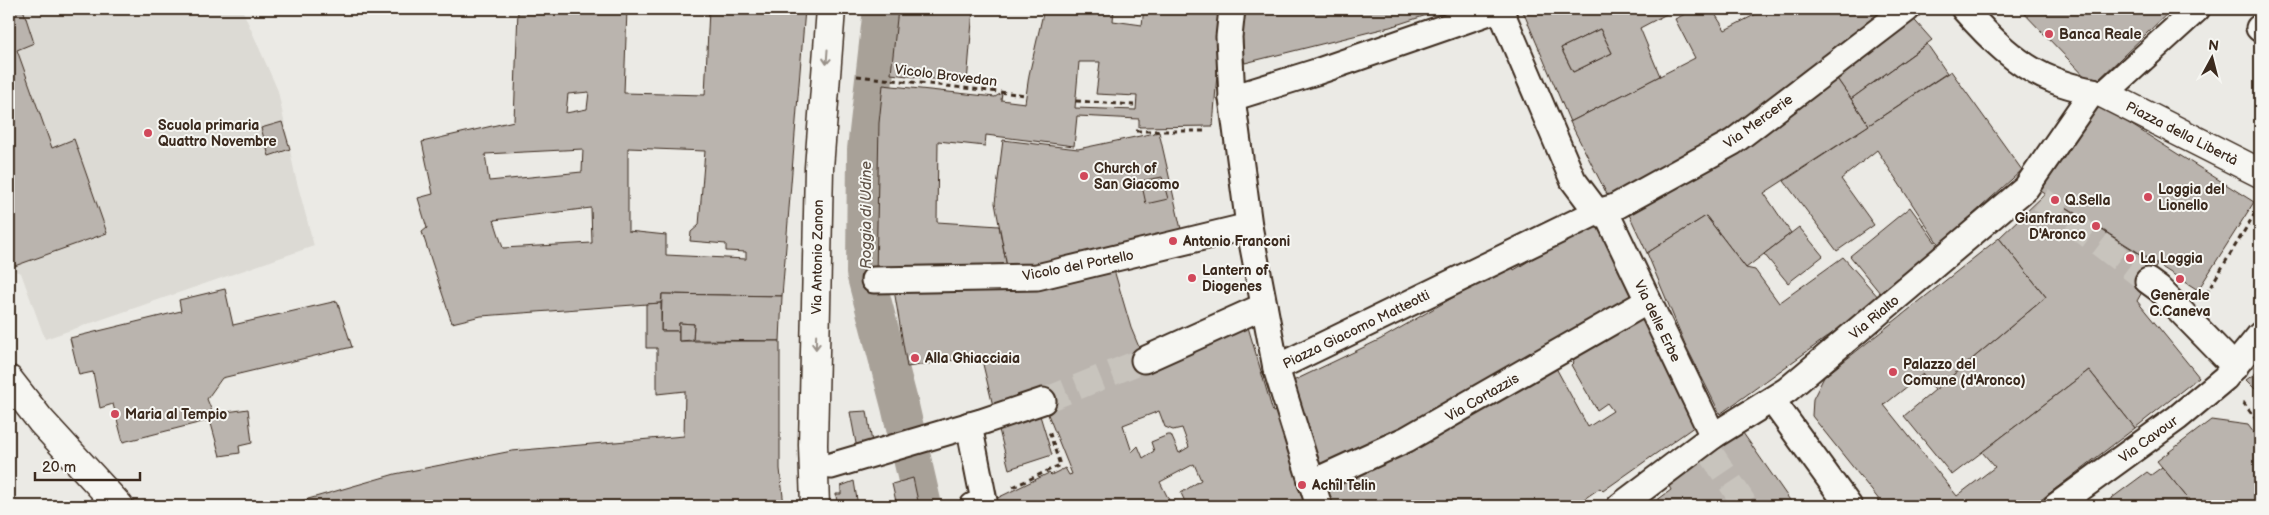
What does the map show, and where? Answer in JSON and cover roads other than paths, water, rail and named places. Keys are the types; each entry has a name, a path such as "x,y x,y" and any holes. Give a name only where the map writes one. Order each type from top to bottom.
{"street":[{"name":"Via Antonio Zanon","path":"815,506 813,445 819,168 831,9"},
{"name":"Piazza Giacomo Matteotti","path":"1232,9 1229,37 1232,98 1249,226 1276,368 1597,212"},
{"path":"1232,98 1316,72 1499,9 1573,180 1597,212"},
{"name":"Via Mercerie","path":"1597,212 1618,205 1733,142 1907,9"},
{"path":"1964,9 2004,49 2034,72 2052,80 2098,93"},
{"name":"Piazza della Libertà","path":"2197,9 2098,93 2260,173"},
{"name":"Via Rialto","path":"1620,506 1787,390 2033,194 2098,93"},
{"name":"Via delle Erbe","path":"1597,212 1609,219 1648,301 1709,444"},
{"name":"Vicolo del Portello","path":"874,280 1037,276 1249,226"},
{"path":"2148,281 2159,289 2235,367 2260,334"},
{"name":"Via Cortazzis","path":"1311,482 1407,439 1648,301"},
{"path":"1144,360 1264,306"},
{"name":"Via Cavour","path":"2056,506 2177,418 2225,378 2235,367"},
{"path":"1276,368 1320,506"},
{"path":"9,380 40,422 119,506"},
{"path":"1772,400 1849,506"},
{"path":"831,466 1041,402"},
{"path":"969,425 978,504"}],"waterway":[{"name":"Roggia di Udine","path":"882,9 866,150 865,273 900,406 923,506"}],"tunnel":[{"path":"2041,199 2148,281"},
{"path":"1043,401 1144,360"},
{"path":"1710,452 1746,506"}],"place":[{"name":"Banca Reale","path":"2049,34"},
{"name":"Scuola primaria Quattro Novembre","path":"148,133"},
{"name":"Church of San Giacomo","path":"1084,176"},
{"name":"Loggia del Lionello","path":"2148,197"},
{"name":"Q.Sella","path":"2055,200"},
{"name":"Gianfranco D'Aronco","path":"2096,226"},
{"name":"Antonio Franconi","path":"1173,241"},
{"name":"La Loggia","path":"2130,258"},
{"name":"Lantern of Diogenes","path":"1192,278"},
{"name":"Generale C.Caneva","path":"2180,279"},
{"name":"Alla Ghiacciaia","path":"915,358"},
{"name":"Palazzo del Comune (d'Aronco)","path":"1893,372"},
{"name":"Maria al Tempio","path":"115,414"},
{"name":"Achîl Telin","path":"1302,485"}]}
